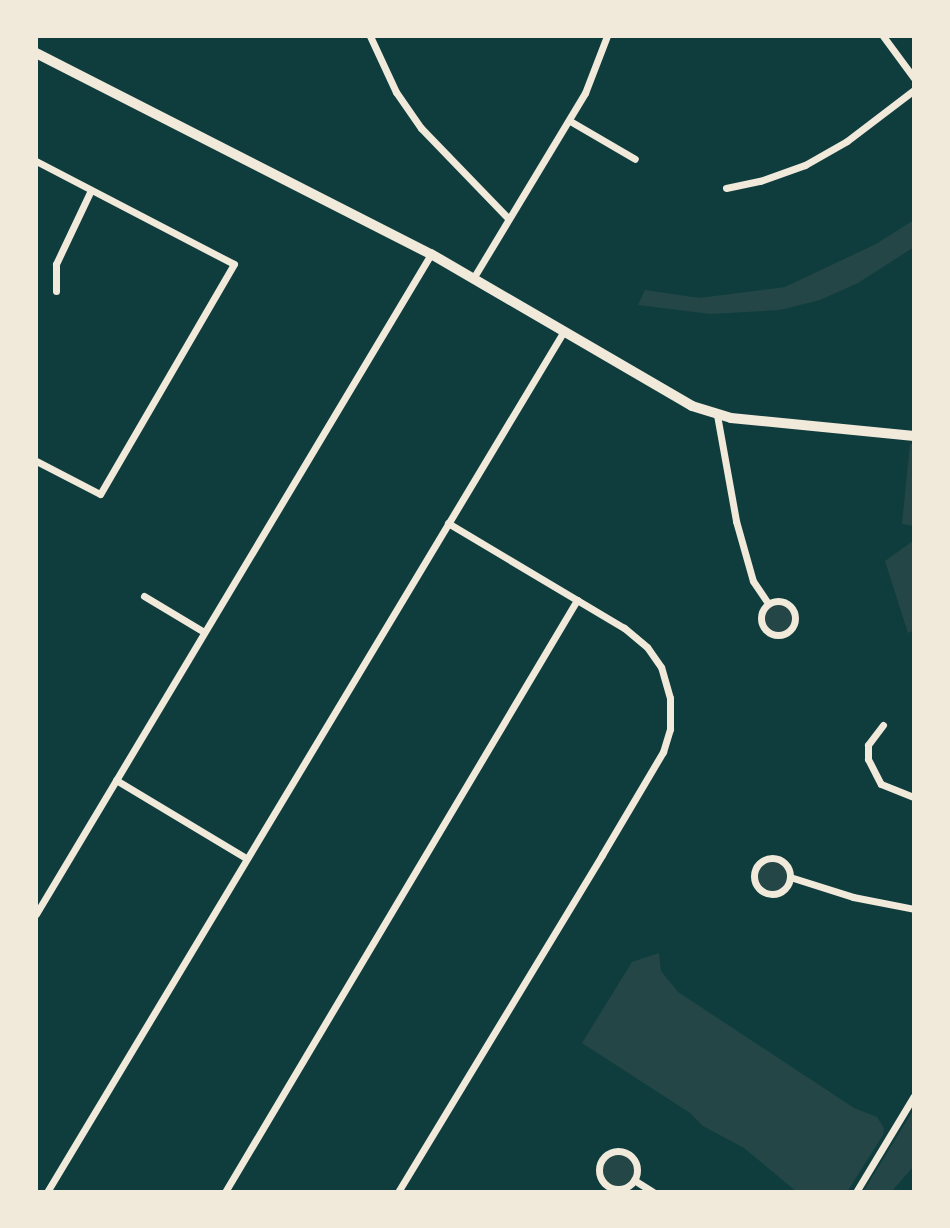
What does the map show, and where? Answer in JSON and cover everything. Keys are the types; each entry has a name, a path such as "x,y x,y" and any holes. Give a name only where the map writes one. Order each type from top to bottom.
{"main road":[{"path":"36,53 474,277 672,396 717,415 914,436"}],"street":[{"path":"370,36 396,92 421,128 507,217"},
{"path":"474,277 507,217 570,121 585,93 607,36"},
{"path":"883,36 914,78"},
{"path":"726,188 760,181 805,165 847,141 914,90"},
{"path":"570,121 635,159"},
{"path":"36,161 90,192 234,264 100,494 36,461"},
{"path":"56,291 56,264 90,192"},
{"path":"36,914 431,254"},
{"path":"47,1192 564,331"},
{"path":"717,415 736,521 753,581 768,603"},
{"path":"398,1192 663,752 670,729 670,698 661,667 647,647 624,628 448,523"},
{"path":"144,596 204,632"},
{"path":"225,1192 577,600"},
{"path":"778,600 792,608 794,623 784,634 768,633 761,624 760,614 768,603 778,600"},
{"path":"883,725 868,745 868,759 881,784 914,797"},
{"path":"116,780 246,858"},
{"path":"774,857 784,862 790,877 785,889 774,894 761,891 753,875 758,863 774,857"},
{"path":"790,877 853,897 914,909"},
{"path":"856,1192 914,1096"},
{"path":"612,1152 625,1152 637,1167 634,1180 625,1187 608,1186 600,1177 602,1160 612,1152"},
{"path":"634,1180 653,1192"}],"shaded area":[{"path":"914,220 914,247 858,283 820,300 780,310 710,314 638,305 645,290 699,298 785,287 876,244"},
{"path":"910,444 914,444 914,526 902,524"},
{"path":"914,531 914,630 908,633 885,561 913,541"},
{"path":"778,601 790,606 795,618 790,630 778,635 766,630 761,618 766,606"},
{"path":"772,858 785,863 790,876 785,889 772,894 759,889 754,876 759,863"},
{"path":"659,953 661,971 678,992 854,1108 877,1117 884,1128 883,1135 847,1192 797,1192 744,1148 703,1126 690,1113 582,1043 632,962"},
{"path":"914,1109 914,1166 891,1192 863,1192"},
{"path":"618,1151 631,1157 637,1170 631,1183 618,1189 605,1183 599,1170 605,1157"}]}
